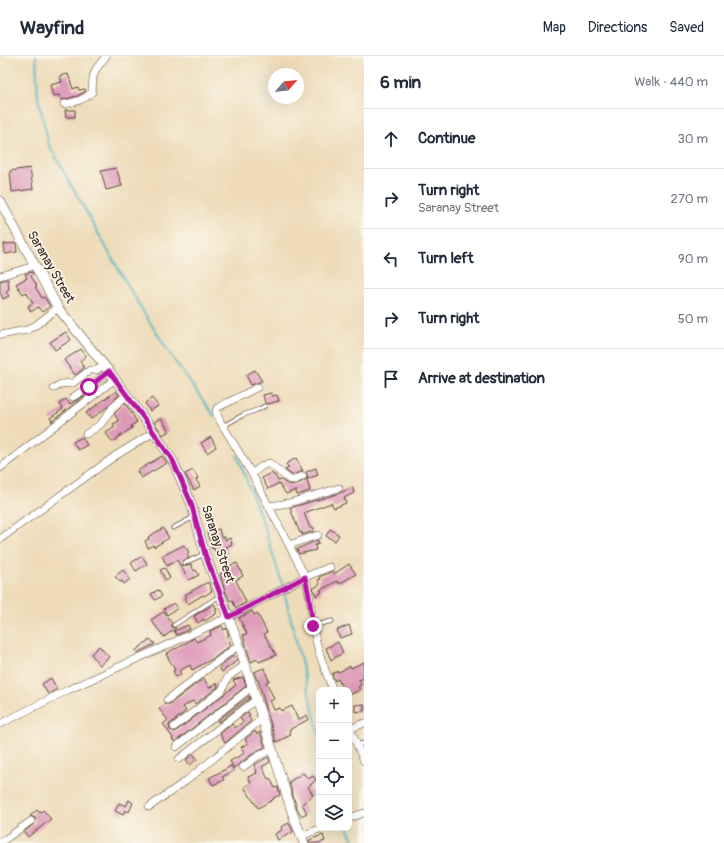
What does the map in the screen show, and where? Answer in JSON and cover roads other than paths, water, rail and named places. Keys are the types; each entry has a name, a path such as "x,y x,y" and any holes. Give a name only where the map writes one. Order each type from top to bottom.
{"street":[{"path":"64,104 74,103 83,99 92,92 96,69 106,56"},
{"name":"Saranay Street","path":"0,201 58,308 107,368 154,432 173,461 191,503 205,554 222,595 246,664 272,749 303,839"},
{"path":"0,276 34,266"},
{"path":"0,335 27,330 58,308"},
{"path":"54,388 61,384 73,383 90,370 107,368"},
{"path":"73,397 89,387 107,368"},
{"path":"0,468 115,379"},
{"path":"258,388 217,408 216,412 252,474 305,577 313,626 323,665 332,687"},
{"path":"86,434 101,424 113,407 127,395"},
{"path":"0,539 109,460 154,432"},
{"path":"252,474 262,466 269,463 290,480 295,480 303,476"},
{"path":"269,506 290,503 339,488"},
{"path":"289,545 318,534"},
{"path":"0,724 68,690 229,617 305,577 330,567"},
{"path":"167,700 239,645"},
{"path":"174,727 222,690 228,677 246,664"},
{"path":"176,747 253,686"},
{"path":"179,759 257,699"},
{"path":"149,807 186,781 263,718"},
{"path":"352,727 364,723"},
{"path":"352,732 360,744 364,760"},
{"path":"243,767 258,756 272,749"},
{"path":"352,817 364,812"},
{"path":"0,843 32,821"},
{"path":"303,839 317,831"}],"lane":[{"path":"223,426 243,415 265,406"},
{"path":"173,528 195,516"},
{"path":"185,563 205,554"},
{"path":"174,625 222,595"},
{"path":"313,626 332,621"}],"waterway":[{"path":"36,56 38,98 49,145 144,313 176,363 215,417"},
{"path":"237,455 264,526 283,587"},
{"path":"284,591 316,723"},
{"path":"349,831 355,843"}]}
